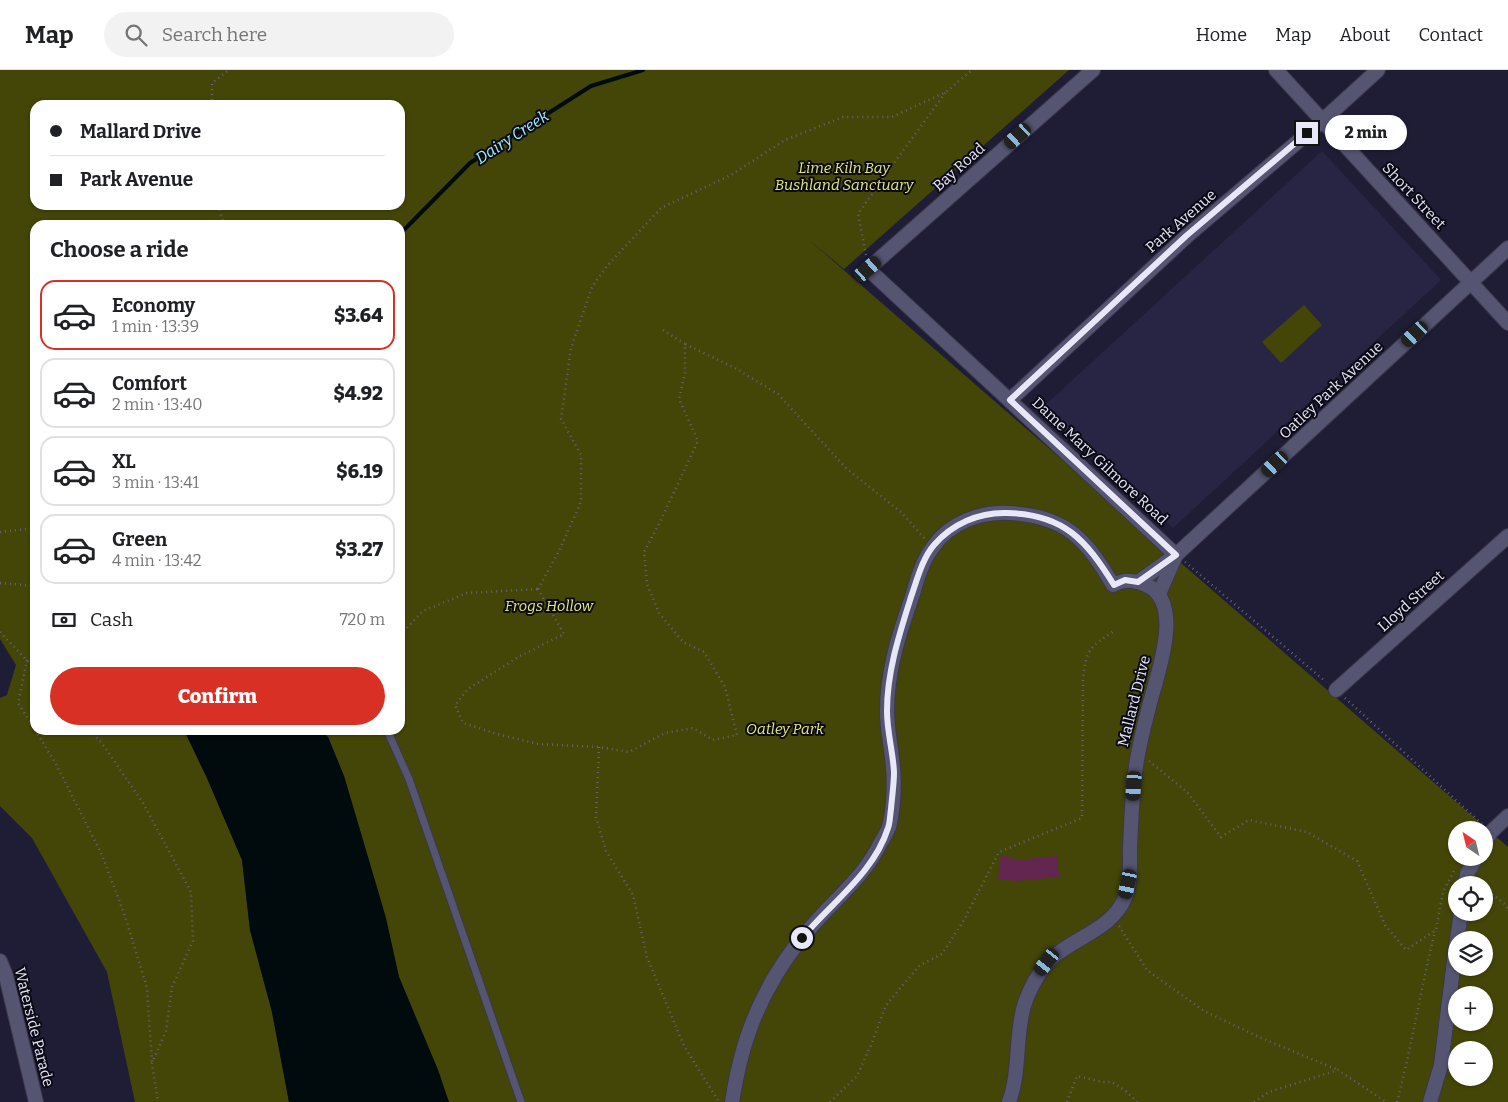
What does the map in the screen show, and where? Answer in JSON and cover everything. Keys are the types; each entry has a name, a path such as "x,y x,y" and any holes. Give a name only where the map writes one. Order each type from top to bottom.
{"street":[{"name":"Bay Road","path":"868,269 1093,70"},
{"name":"Short Street","path":"1276,70 1508,322"},
{"name":"Park Avenue","path":"1010,400 1186,236 1322,121 1378,70"},
{"name":"Oatley Park Avenue","path":"1176,555 1508,248"},
{"name":"Dame Mary Gilmore Road","path":"868,269 1176,555"},
{"path":"732,1102 737,1073 749,1030 773,982 813,924 867,867 888,828 894,772 887,713 891,670 897,640 919,573 933,547 947,532 961,523 990,513 1007,512 1039,517 1065,527 1078,537 1097,557 1114,585 1125,580 1138,582 1149,586 1159,594 1176,555"},
{"name":"Lloyd Street","path":"1336,690 1508,536"},
{"path":"1138,582 1176,555"},
{"name":"Mallard Drive","path":"1009,1102 1016,1073 1020,1021 1033,983 1047,962 1060,950 1098,928 1113,916 1123,902 1128,884 1138,752 1160,670 1167,628 1166,615 1159,594"},
{"path":"1493,832 1508,816"},
{"name":"Waterside Parade","path":"0,961 6,1000 36,1102"},
{"path":"1430,1102 1441,1065 1452,976"}],"lane":[{"path":"389,735 409,779 521,1102"}],"path":[{"path":"212,100 212,83 229,70"},
{"path":"868,269 858,214 882,178 946,92 972,70"},
{"path":"538,589 559,551 581,502 581,454 561,419 571,348 592,287 607,266 661,208 731,175 784,140 843,117 892,118 946,92"},
{"path":"663,330 685,344 735,368 778,394 846,468 902,513 933,547"},
{"path":"538,589 564,634 520,656 468,689 455,705 463,722 497,734 538,744 599,747 629,752 665,733 693,728 713,740 737,734 725,687 704,652 683,642 659,613 647,584 644,552 698,441 679,399 685,373 685,344"},
{"path":"0,532 30,529"},
{"path":"0,583 30,586"},
{"path":"405,630 424,611 467,593 538,589"},
{"path":"830,1102 857,1076 872,1044 886,1006 920,965 942,954 964,920 999,852 1082,818 1083,680 1085,659 1093,645 1114,631"},
{"path":"0,632 30,663"},
{"path":"27,660 18,703 30,722"},
{"path":"38,735 56,764 102,855 124,916 147,988 152,1063 158,1102"},
{"path":"94,735 143,803 191,892 194,941 172,987 166,1031 152,1063"},
{"path":"599,747 596,817 606,851 633,895 647,957 684,1046 719,1102"},
{"path":"1138,752 1187,792 1221,837 1249,820 1307,832 1358,861 1385,925 1406,950 1436,930"},
{"path":"1451,876 1455,868 1462,876"},
{"path":"1397,1102 1443,892 1448,882"},
{"path":"1493,895 1505,904 1508,910"},
{"path":"1113,916 1147,970 1204,1012 1338,1070 1386,1102"},
{"path":"1254,1102 1269,1092 1338,1070"},
{"path":"1067,1102 1077,1076 1103,1082 1112,1082 1127,1092 1136,1102"}],"shaded area":[{"path":"1322,151 1441,280 1173,528 1042,408"},
{"path":"186,735 326,735 328,737 344,776 386,918 399,977 438,1070 449,1102 289,1102 272,1012 250,930 242,860"}],"green space":[{"name":"Oatley Park","path":"0,70 1069,70 844,269 808,239 1478,821 1448,821 1448,866 1493,866 1493,834 1508,847 1508,1102 448,1102 438,1070 399,977 382,905 344,776 326,735 405,735 405,220 30,220 30,735 186,735 242,860 250,930 272,1012 289,1102 135,1102 107,972 32,838 0,806 0,698 7,695 16,665 0,639"},
{"path":"1304,305 1322,325 1281,363 1262,342"}],"building":[{"path":"1001,855 1018,860 1057,856 1059,877 1016,881 998,879"}],"waterway":[{"name":"Dairy Creek","path":"405,229 470,163 591,86 643,70"}],"route":[{"path":"802,938 867,867 888,828 894,772 887,713 891,670 897,640 919,573 933,547 947,532 961,523 990,513 1007,512 1023,514 1052,521 1065,527 1078,537 1097,557 1114,585 1125,580 1138,582 1176,555 1010,400 1186,236 1307,133"}],"park label":[{"name":"Lime Kiln Bay Bushland Sanctuary","path":"844,176"},
{"name":"Frogs Hollow","path":"549,606"}]}
